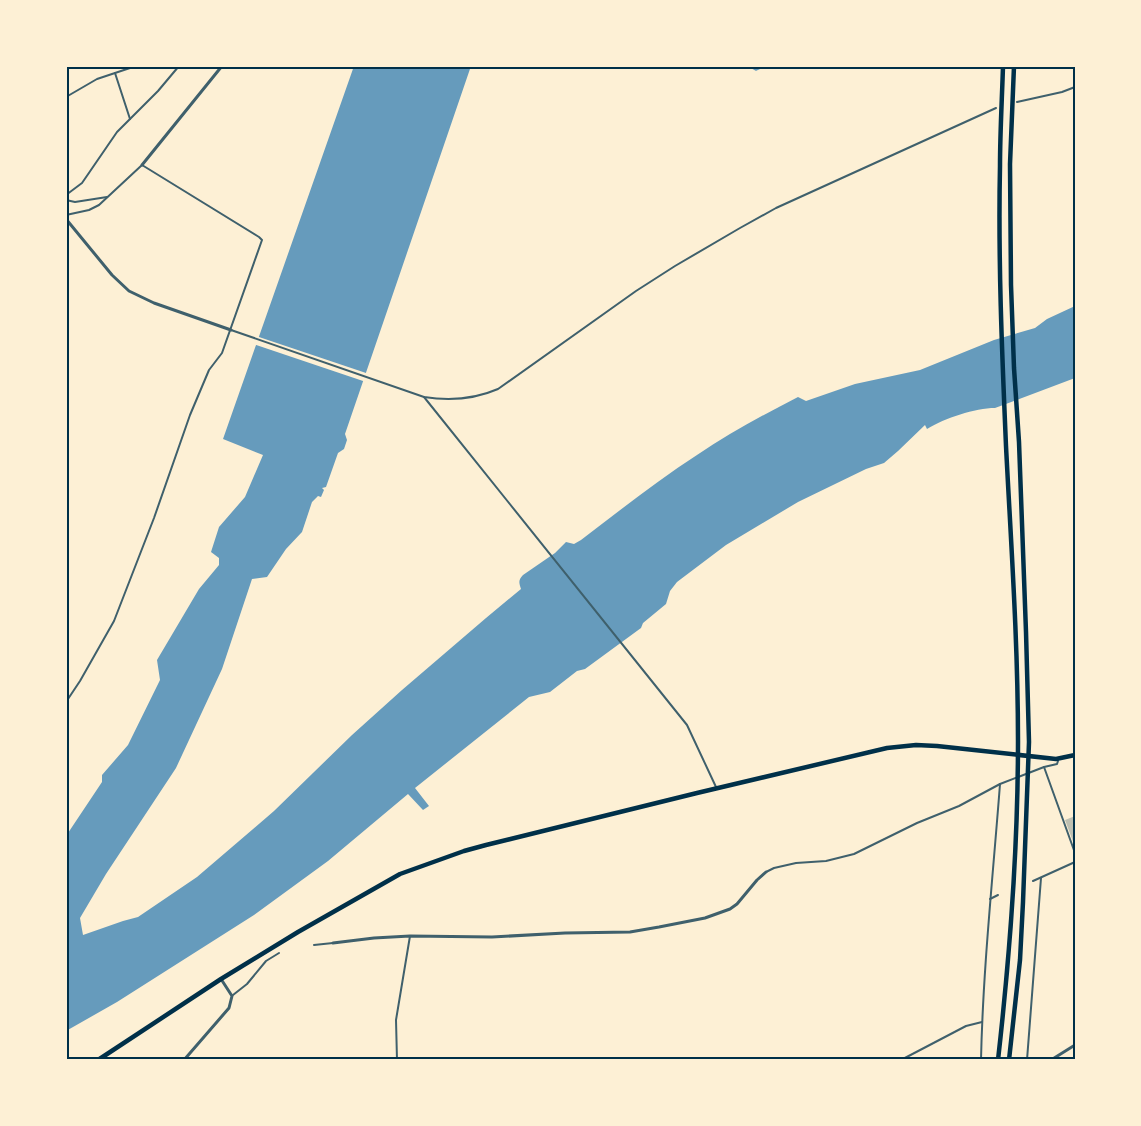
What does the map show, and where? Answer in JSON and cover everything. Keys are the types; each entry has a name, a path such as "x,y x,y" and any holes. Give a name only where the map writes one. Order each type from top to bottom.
{"highway":[{"path":"998,1060 1013,902 1018,742 1016,632 1006,447 1000,234 1003,66"},
{"path":"1009,1060 1022,926 1029,742 1019,442 1011,285 1010,165 1014,66"},
{"path":"98,1060 221,979 400,874 475,848 887,748 916,745 1059,758 1075,755"}],"street":[{"path":"66,97 97,79 136,66"},
{"path":"66,195 82,183 117,132 158,91 179,66"},
{"path":"222,66 142,165 110,197 89,210 66,217 112,275 129,291 154,303 424,397 436,399 462,399 498,389 607,310 722,238 776,208 996,108"},
{"path":"115,72 130,119"},
{"path":"1017,102 1075,87"},
{"path":"66,702 114,621 154,518 190,415 209,370 222,353 262,240 142,165"},
{"path":"66,200 75,202 110,197"},
{"path":"424,397 687,725 717,788"},
{"path":"314,945 410,936 492,937 630,932 705,918 730,909 757,880 774,868 796,863 826,861 854,854 917,822 959,806 1000,784 1057,764 1059,758"},
{"path":"1044,767 1075,853"},
{"path":"981,1060 990,899 1000,784"},
{"path":"1033,880 1075,862"},
{"path":"1028,1060 1041,878"},
{"path":"990,899 998,895"},
{"path":"397,1060 396,1020 410,936"},
{"path":"184,1060 229,1008 232,996 247,984 266,961 279,953"},
{"path":"221,979 232,996"},
{"path":"1028,1001 1033,999"},
{"path":"901,1060 966,1026 982,1022"},
{"path":"1051,1060 1075,1045"}],"water":[{"path":"354,66 471,66 345,434 347,440 344,449 338,453 326,487 322,488 324,490 321,497 318,496 312,502 302,532 286,549 267,577 252,579 222,669 176,768 106,874 80,918 83,935 138,917 197,877 274,811 402,690 521,589 519,582 523,575 555,553 566,542 574,544 581,540 667,475 746,424 798,397 806,401 855,384 920,370 994,340 1035,328 1047,319 1075,306 1075,378 995,408 960,414 927,429 925,425 884,463 866,469 798,502 726,545 677,582 670,591 666,604 643,623 641,628 550,692 529,697 415,788 429,806 423,810 408,794 328,861 254,915 117,1002 66,1031 66,836 102,782 102,775 128,745 160,680 157,660 199,589 219,565 219,558 211,552 219,527 245,497 263,455 223,439"}],"pier":[{"path":"256,336 369,374 366,382 253,344"}],"building":[{"path":"1075,816 1075,847 1065,820"}],"waterway":[{"path":"749,66 756,70 765,66"}]}
